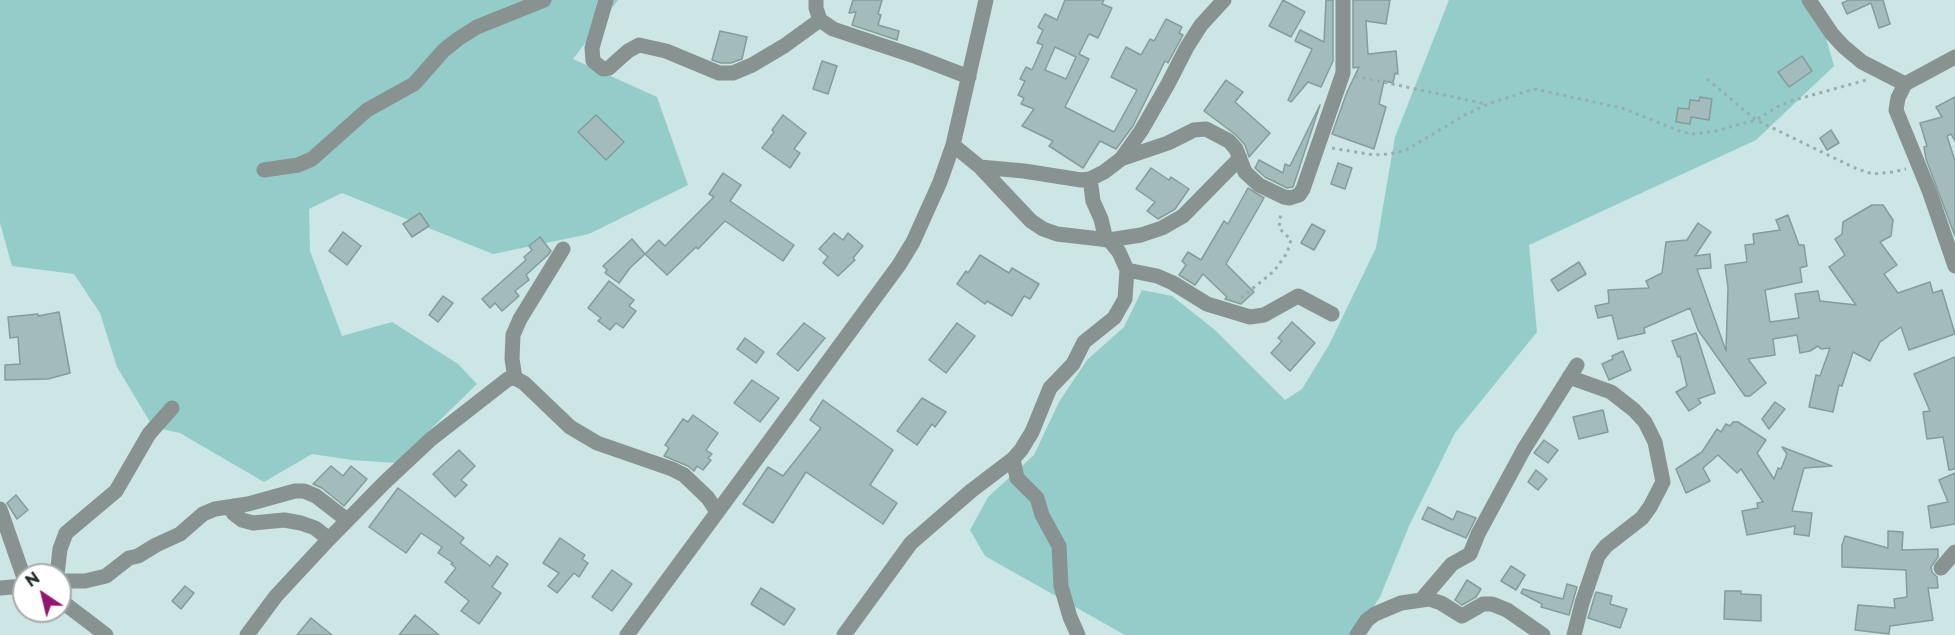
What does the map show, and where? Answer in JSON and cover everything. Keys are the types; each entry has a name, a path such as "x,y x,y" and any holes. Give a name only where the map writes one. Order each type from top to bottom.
{"street":[{"path":"264,170 298,165 312,159 367,110 414,84 444,50 458,39 477,27 543,0"},
{"path":"606,0 592,48 593,61 603,69 609,68 639,45 666,51 719,73 733,73 752,65 784,46 820,20"},
{"path":"816,0 820,20 833,29 969,77"},
{"path":"627,635 899,265 913,242 953,146 986,0"},
{"path":"1121,159 1163,94 1191,40 1201,25 1224,0"},
{"path":"980,167 1081,180 1090,179 1121,159 1168,143 1200,128 1229,141 1236,149 1245,172 1259,185 1284,197 1295,197 1303,189 1343,73 1344,0"},
{"path":"1809,0 1843,46 1862,62 1905,84"},
{"path":"1955,57 1905,84 1898,98 1896,110 1919,165 1955,266"},
{"path":"953,146 980,167 1031,221 1043,229 1057,234 1107,240 1152,232 1183,216 1240,158"},
{"path":"844,635 911,543 1021,450 1032,432 1042,404 1054,382 1073,364 1084,342 1109,324 1121,308 1125,300 1128,270 1119,252 1107,240 1093,201 1090,179"},
{"path":"515,378 512,359 513,335 520,319 563,249"},
{"path":"1128,270 1157,276 1207,304 1250,317 1273,311 1298,296 1332,314"},
{"path":"1422,599 1452,564 1470,554 1478,534 1524,449 1573,371 1611,392 1634,410 1644,422 1655,442 1663,482 1650,507 1641,518 1606,546 1598,556 1574,635"},
{"path":"247,635 276,596 329,538 431,439 502,382 515,378 524,383 570,427 597,443 684,475 708,498 717,512"},
{"path":"58,563 60,549 66,533 116,491 149,434 172,408"},
{"path":"1013,459 1017,478 1037,498 1045,521 1059,546 1061,586 1078,635"},
{"path":"72,580 85,581 106,576 129,558 138,556 180,534 203,514 215,508 248,504 295,491 304,491 316,496 347,520"},
{"path":"233,506 235,515 242,520 253,523 284,520 301,523 315,528 329,538"},
{"path":"0,509 19,563"},
{"path":"1941,568 1955,552"},
{"path":"1357,635 1367,620 1375,614 1401,603 1422,599 1441,603 1462,616 1484,604 1492,604 1507,610 1543,635"},
{"path":"72,609 106,635"}],"path":[{"path":"1343,73 1488,105"},
{"path":"1317,144 1374,155 1406,150 1452,122 1488,105 1534,89 1622,108 1682,132 1695,134 1715,132 1756,120 1777,106 1791,101 1885,75"},
{"path":"1707,79 1756,120 1857,169 1874,174 1919,165"},
{"path":"1221,309 1232,304 1267,278 1287,253 1291,240 1278,226 1284,197"}],"shaded area":[{"path":"0,0 618,0 573,59 657,97 688,185 589,234 493,254 342,193 309,209 310,251 342,336 392,322 458,364 477,384 396,463 312,454 264,482 180,433 153,427 117,367 100,313 74,274 12,266 0,223"},
{"path":"1449,0 1815,0 1834,66 1756,140 1529,245 1537,332 1455,433 1409,526 1380,597 1355,635 1125,635 985,556 970,530 988,497 1034,455 1059,402 1087,360 1124,327 1142,290 1172,296 1215,330 1285,400 1302,389 1329,345 1376,248 1395,137"}],"building":[{"path":"853,0 882,0 878,25 899,31 897,40 852,25 856,12 849,13"},
{"path":"1065,0 1104,0 1102,4 1112,8 1098,38 1089,34 1079,54 1089,59 1065,107 1114,132 1137,90 1111,77 1126,47 1141,55 1150,39 1154,41 1166,19 1182,27 1179,33 1183,35 1168,63 1165,61 1133,126 1116,149 1100,141 1083,168 1049,146 1053,141 1022,126 1034,109 1021,104 1024,98 1018,95 1025,81 1020,79 1026,67 1032,70 1043,45 1037,43 1043,30 1038,27 1045,14 1057,20","holes":["1055,47 1076,57 1066,79 1045,70"]},
{"path":"1283,0 1305,12 1291,37 1269,26"},
{"path":"1326,0 1333,0 1333,61 1321,87 1308,82 1291,102 1288,100 1312,49 1295,41 1300,30 1324,42"},
{"path":"1353,0 1390,0 1386,24 1366,21 1368,54 1396,51 1398,74 1395,73 1393,83 1384,81 1379,104 1386,107 1374,149 1332,134 1359,67 1353,68"},
{"path":"1849,0 1883,0 1890,24 1879,28 1871,3 1847,14 1842,3"},
{"path":"720,31 747,37 742,59 731,63 712,60"},
{"path":"1802,56 1812,71 1789,87 1778,72"},
{"path":"822,61 837,66 828,94 813,89"},
{"path":"1226,80 1243,92 1235,102 1270,133 1249,157 1245,145 1236,135 1204,111"},
{"path":"1700,97 1712,99 1709,120 1691,117 1690,124 1676,122 1678,108 1689,109 1690,100 1699,101"},
{"path":"1955,97 1955,141 1951,134 1947,136 1955,161 1955,236 1926,159 1924,147 1927,146 1920,123 1942,117 1936,107"},
{"path":"1320,105 1293,187 1287,188 1265,177 1255,168 1259,160 1283,173 1285,164 1290,166"},
{"path":"596,115 624,142 606,160 578,132"},
{"path":"783,115 806,133 794,149 800,153 790,168 762,148"},
{"path":"1831,130 1839,143 1827,150 1820,138"},
{"path":"1338,163 1352,168 1345,189 1331,184"},
{"path":"1151,168 1189,189 1175,209 1158,219 1147,211 1155,202 1136,189"},
{"path":"723,173 741,185 730,201 794,245 783,261 725,221 698,249 696,247 667,275 645,254 659,240 665,246 714,197 709,194"},
{"path":"1248,188 1264,198 1226,264 1254,292 1241,304 1225,299 1227,297 1203,274 1195,285 1179,275 1186,265 1182,261 1188,252 1201,260 1224,221 1228,224"},
{"path":"1872,205 1883,205 1893,220 1891,236 1880,242 1897,265 1884,274 1898,293 1930,282 1933,293 1942,290 1955,334 1909,350 1901,327 1880,342 1870,361 1853,352 1842,386 1839,385 1833,412 1809,407 1816,375 1820,376 1830,348 1821,349 1818,346 1800,353 1797,335 1773,339 1775,355 1748,359 1766,383 1750,396 1745,396 1698,330 1690,308 1644,328 1645,333 1618,339 1612,315 1598,318 1595,306 1609,303 1608,290 1649,288 1646,281 1662,273 1666,242 1687,240 1698,223 1711,232 1695,256 1710,254 1711,268 1697,269 1726,351 1728,288 1725,265 1747,262 1745,245 1754,244 1753,234 1780,230 1776,220 1788,215 1799,245 1804,245 1807,266 1800,268 1802,282 1765,290 1770,322 1799,318 1795,294 1818,291 1820,301 1856,305 1829,267 1845,255 1835,239 1842,234 1843,222"},
{"path":"420,213 429,226 412,237 403,224"},
{"path":"1312,224 1325,231 1314,250 1301,243"},
{"path":"343,232 361,246 347,265 329,251"},
{"path":"834,233 843,240 848,233 863,246 853,258 855,260 838,276 823,263 828,257 819,249"},
{"path":"540,237 551,251 526,275 529,280 515,291 519,296 502,311 495,303 490,308 482,299 526,260 524,257 532,250 529,246"},
{"path":"632,239 645,254 630,268 619,283 605,273 607,270 603,266"},
{"path":"980,255 1009,273 1012,268 1039,284 1030,299 1024,296 1012,316 987,301 985,304 957,284"},
{"path":"1579,262 1586,274 1558,291 1551,280"},
{"path":"609,281 634,300 629,306 636,311 623,328 616,323 610,330 598,321 601,318 588,308"},
{"path":"443,296 453,303 438,322 429,315"},
{"path":"59,312 70,373 48,379 5,380 5,365 20,364 18,337 10,338 8,317 38,314 38,316"},
{"path":"1292,322 1315,343 1290,371 1271,353 1282,341 1278,338"},
{"path":"804,323 825,338 798,371 777,354"},
{"path":"957,323 975,336 946,373 929,360"},
{"path":"1696,333 1715,393 1698,399 1701,403 1689,411 1676,392 1687,386 1680,356 1678,357 1672,341"},
{"path":"745,338 764,352 756,363 737,349"},
{"path":"1623,351 1631,370 1609,380 1602,364"},
{"path":"1955,357 1955,469 1949,470 1943,437 1927,439 1923,412 1930,411 1914,374"},
{"path":"752,380 779,398 760,422 734,403"},
{"path":"922,398 946,412 935,427 932,424 917,445 897,431"},
{"path":"823,400 893,450 870,485 897,503 883,524 806,472 773,523 743,504 768,467 783,476 821,428 810,420"},
{"path":"1775,402 1785,409 1769,429 1762,419"},
{"path":"1603,410 1608,432 1579,439 1573,417"},
{"path":"693,415 718,433 706,450 712,454 708,458 711,460 703,470 697,466 694,471 664,456 669,448 665,445 683,419 688,422"},
{"path":"1733,422 1738,422 1766,440 1757,453 1774,479 1787,454 1782,447 1832,466 1804,468 1792,511 1812,513 1809,536 1794,534 1795,526 1747,535 1742,511 1758,508 1757,503 1763,502 1741,469 1737,473 1718,455 1703,468 1710,481 1686,493 1676,469 1702,452 1717,429 1721,432 1726,424 1730,426"},
{"path":"1544,440 1558,450 1548,463 1534,453"},
{"path":"459,450 475,466 461,480 467,485 455,497 433,474"},
{"path":"331,466 343,476 351,466 367,479 344,506 322,488 313,484"},
{"path":"1536,470 1547,479 1538,490 1528,482"},
{"path":"1955,473 1955,524 1931,528 1928,506 1948,502 1939,480"},
{"path":"398,488 464,538 460,543 490,566 497,556 508,564 492,587 501,593 479,624 461,611 469,601 445,582 456,568 451,564 453,563 438,553 442,547 421,533 406,553 369,527"},
{"path":"16,495 28,510 17,519 7,503"},
{"path":"1428,507 1453,520 1457,511 1476,518 1466,538 1422,519"},
{"path":"1888,531 1903,532 1902,550 1938,549 1938,557 1931,567 1937,577 1938,588 1928,588 1933,620 1890,626 1889,634 1855,630 1858,605 1895,608 1894,599 1907,597 1906,570 1842,567 1842,545 1845,536 1888,548"},
{"path":"560,538 585,555 582,559 588,563 579,577 574,573 557,593 548,586 559,573 543,563"},
{"path":"1511,566 1525,575 1516,590 1501,581"},
{"path":"612,570 632,584 612,611 592,597"},
{"path":"1467,580 1481,589 1476,597 1462,605 1455,600"},
{"path":"1567,584 1577,587 1569,615 1541,607 1542,604 1521,593 1523,589 1563,599"},
{"path":"185,586 194,593 181,609 172,601"},
{"path":"761,588 795,609 784,625 751,604"},
{"path":"1725,591 1761,595 1761,621 1724,619"},
{"path":"1596,592 1612,596 1610,604 1627,609 1620,628 1588,618"},
{"path":"415,615 439,635 399,635"},
{"path":"311,618 332,635 297,635"}]}
